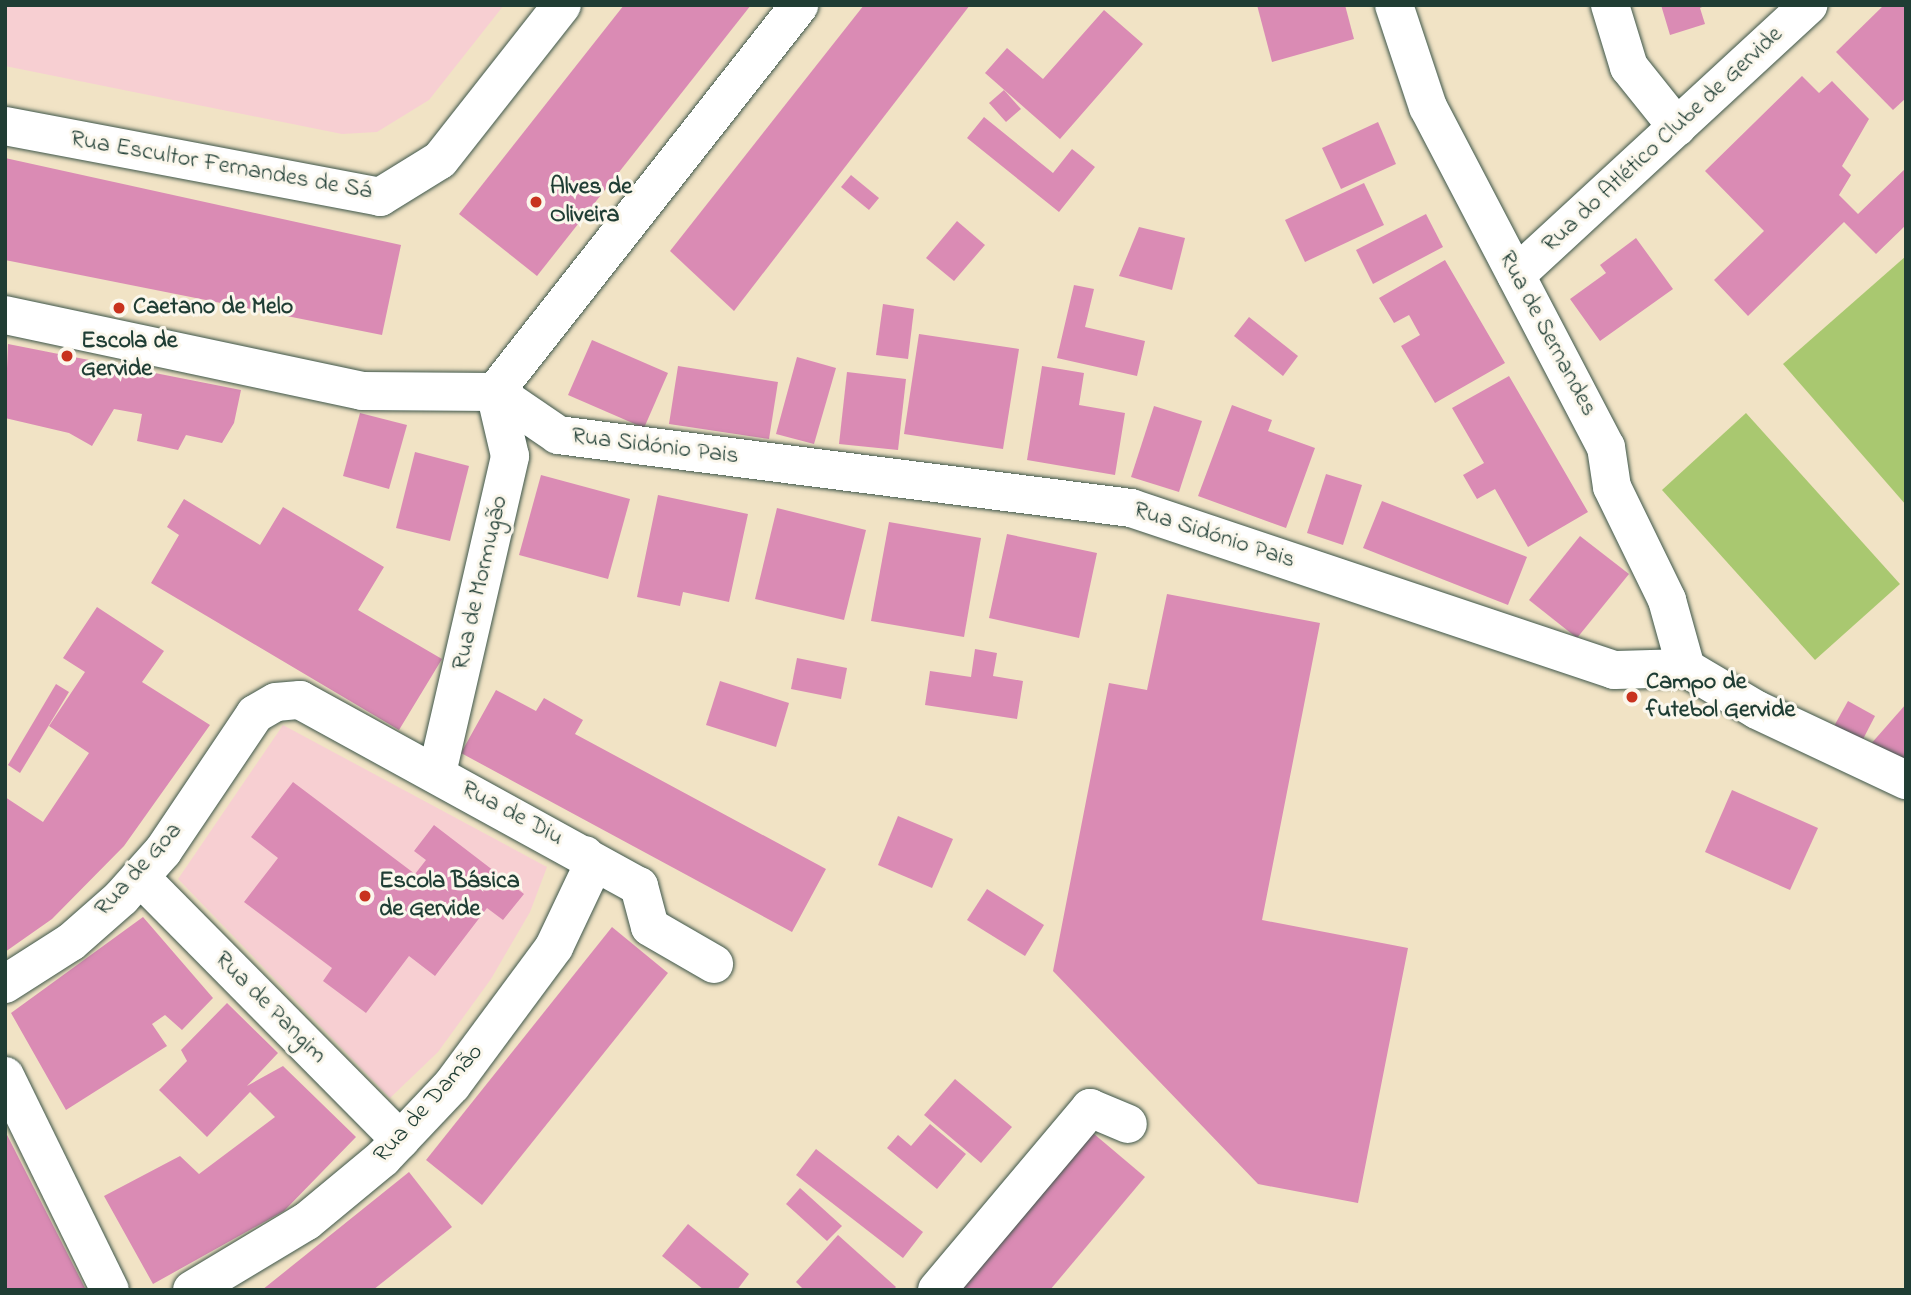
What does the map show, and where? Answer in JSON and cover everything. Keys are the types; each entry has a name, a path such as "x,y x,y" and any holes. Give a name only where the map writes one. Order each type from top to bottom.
{"street":[{"name":"Rua Escultor Fernandes de Sá","path":"5,126 380,197 440,160 562,5"},
{"path":"5,315 362,391 495,392 799,5"},
{"name":"Rua de Sernandes","path":"1394,5 1428,107 1606,447 1612,487 1667,600 1686,667"},
{"path":"1610,5 1629,67 1677,127"},
{"name":"Rua do Atlético Clube de Gervide","path":"1516,275 1809,5"},
{"name":"Rua Sidónio Pais","path":"495,392 558,435 1131,508 1614,670 1686,667"},
{"name":"Rua de Mormugão","path":"437,774 510,456 495,392"},
{"path":"1686,667 1758,710 1906,780"},
{"name":"Rua de Diu","path":"276,702 300,700 639,886 650,927 714,964"},
{"name":"Rua de Goa","path":"5,984 71,942 140,877 256,715 276,702"},
{"name":"Rua de Damão","path":"192,1290 307,1221 400,1140 452,1085 554,947 591,869 585,855"},
{"name":"Rua de Pangim","path":"140,877 400,1140"},
{"path":"5,1076 110,1290"},
{"path":"937,1290 1090,1108 1128,1124"}],"shaded area":[{"path":"5,5 504,5 429,100 377,132 342,134 5,66"},
{"name":"Escola Básica de Gervide","path":"283,725 547,867 530,912 491,979 438,1052 390,1098 178,879"}],"green space":[{"path":"1906,256 1906,505 1783,364"},
{"path":"1746,413 1900,584 1815,660 1662,490"}],"building":[{"path":"624,5 751,5 537,276 459,214"},
{"path":"864,5 970,5 734,311 670,251"},
{"path":"1257,5 1345,5 1354,39 1272,62"},
{"path":"1661,5 1706,5 1700,8 1705,24 1670,35"},
{"path":"1884,5 1906,5 1906,98 1893,110 1836,52"},
{"path":"1104,10 1143,44 1060,139 985,73 1007,48 1043,79"},
{"path":"1802,76 1819,93 1832,81 1869,119 1842,166 1851,175 1839,195 1858,214 1906,168 1906,225 1876,254 1844,222 1748,316 1714,280 1764,231 1705,171"},
{"path":"1004,90 1021,109 1006,122 989,103"},
{"path":"984,117 1053,173 1072,149 1095,167 1059,212 967,138"},
{"path":"1378,122 1396,164 1341,189 1322,148"},
{"path":"5,158 401,245 382,335 5,260"},
{"path":"851,175 879,198 869,210 841,187"},
{"path":"1364,183 1384,225 1305,262 1285,220"},
{"path":"1426,214 1443,247 1373,284 1356,250"},
{"path":"957,221 985,245 954,281 926,258"},
{"path":"1139,227 1185,238 1172,290 1119,276"},
{"path":"1636,238 1673,289 1600,341 1570,299 1606,273 1600,265"},
{"path":"1445,260 1505,363 1435,403 1401,346 1420,335 1409,315 1394,323 1379,298"},
{"path":"1074,285 1094,289 1085,327 1145,341 1137,376 1057,358"},
{"path":"883,304 914,309 908,359 876,355"},
{"path":"1249,317 1298,356 1283,376 1234,336"},
{"path":"919,334 1019,349 1003,449 904,434"},
{"path":"592,340 668,373 644,428 568,395"},
{"path":"8,344 241,390 234,423 222,443 186,435 178,450 137,441 142,414 114,409 92,446 69,433 5,418"},
{"path":"797,357 836,368 814,444 776,434"},
{"path":"678,366 778,382 769,439 669,424"},
{"path":"1042,366 1084,373 1079,405 1125,413 1115,475 1027,460"},
{"path":"847,372 906,379 898,450 839,444"},
{"path":"1509,376 1588,512 1528,547 1495,489 1477,499 1463,475 1484,463 1452,408"},
{"path":"1232,405 1272,420 1268,431 1315,448 1286,528 1198,496"},
{"path":"1154,406 1202,421 1179,492 1131,477"},
{"path":"360,413 407,425 389,489 343,476"},
{"path":"415,452 469,466 450,541 396,528"},
{"path":"1326,474 1362,485 1343,545 1307,533"},
{"path":"541,475 630,499 608,579 519,555"},
{"path":"658,495 748,514 729,602 683,592 680,606 637,597"},
{"path":"184,499 260,545 283,507 384,567 358,610 442,659 399,730 151,583 179,535 167,527"},
{"path":"1382,501 1527,557 1508,605 1363,548"},
{"path":"777,508 866,530 844,620 755,599"},
{"path":"889,522 981,538 964,637 871,621"},
{"path":"1007,534 1097,553 1079,638 989,618"},
{"path":"1580,536 1629,574 1577,638 1529,600"},
{"path":"1167,594 1320,623 1262,920 1408,948 1358,1203 1258,1184 1053,971 1109,683 1147,690"},
{"path":"97,607 164,651 142,682 210,725 124,846 52,919 5,952 5,797 43,822 89,753 49,726 85,672 63,658"},
{"path":"975,649 997,653 993,676 1023,681 1017,719 925,705 930,671 971,677"},
{"path":"797,658 847,668 841,699 791,689"},
{"path":"720,681 789,703 776,747 706,725"},
{"path":"56,684 69,692 20,773 8,765"},
{"path":"496,690 536,711 544,698 583,720 575,734 826,869 792,932 461,753"},
{"path":"1848,701 1875,716 1861,743 1833,728"},
{"path":"1906,704 1906,763 1870,745"},
{"path":"293,782 415,874 426,860 414,851 434,825 524,894 503,920 487,908 435,976 409,956 366,1013 323,981 332,968 244,902 278,858 251,837"},
{"path":"1732,790 1818,828 1790,890 1705,852"},
{"path":"898,816 953,839 932,888 878,865"},
{"path":"987,889 1044,925 1025,956 967,920"},
{"path":"143,917 213,998 182,1030 165,1015 152,1024 167,1046 66,1110 11,1013"},
{"path":"612,927 668,973 482,1205 426,1160"},
{"path":"227,1003 278,1053 247,1086 283,1066 356,1137 284,1211 153,1284 104,1196 180,1156 199,1174 275,1117 250,1092 207,1137 159,1090 187,1061 181,1050"},
{"path":"955,1079 1012,1127 981,1163 924,1115"},
{"path":"930,1124 966,1154 937,1189 887,1148 898,1135 911,1146"},
{"path":"1087,1128 1145,1177 1050,1290 951,1290"},
{"path":"5,1131 86,1290 5,1290"},
{"path":"816,1149 923,1232 903,1258 796,1175"},
{"path":"409,1172 452,1227 373,1290 262,1290"},
{"path":"800,1188 842,1226 827,1241 786,1204"},
{"path":"688,1224 749,1274 737,1290 704,1290 662,1256"},
{"path":"838,1235 896,1287 893,1290 804,1290 796,1282"}],"place":[{"name":"Alves de Oliveira","path":"536,202"},
{"name":"Caetano de Melo","path":"119,308"},
{"name":"Escola de Gervide","path":"67,356"},
{"name":"Campo de futebol Gervide","path":"1632,697"},
{"name":"Escola Básica de Gervide","path":"365,896"}]}
